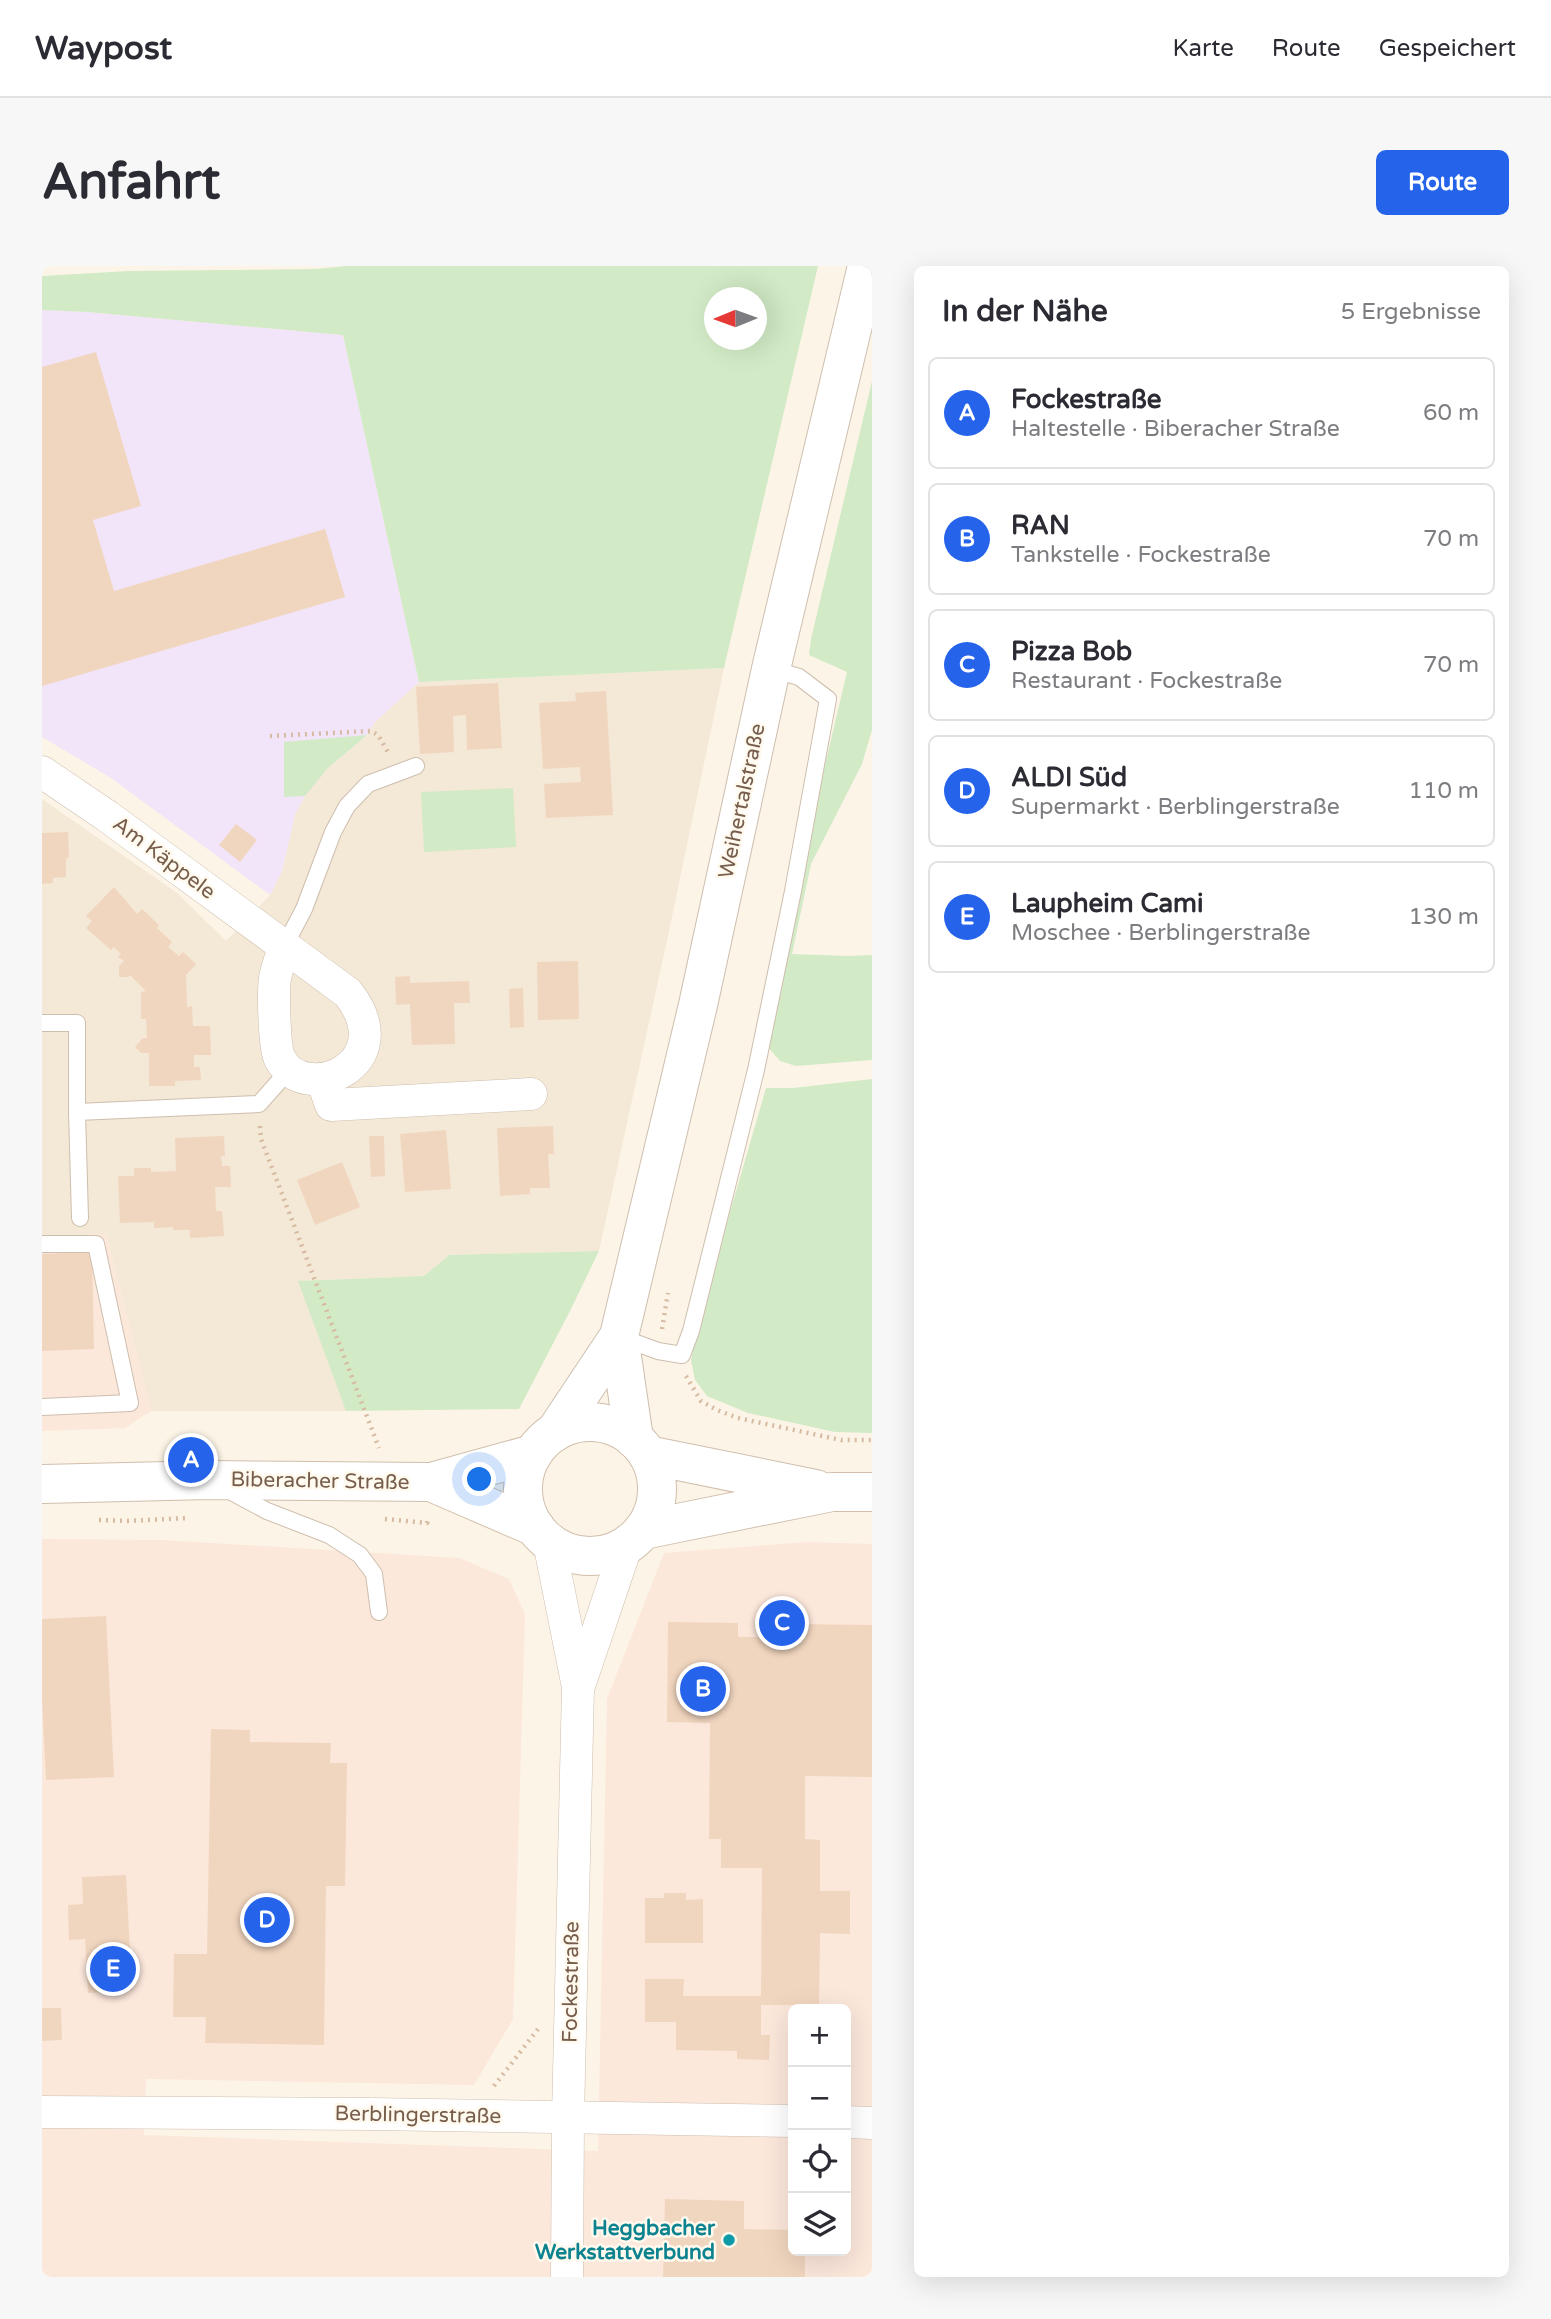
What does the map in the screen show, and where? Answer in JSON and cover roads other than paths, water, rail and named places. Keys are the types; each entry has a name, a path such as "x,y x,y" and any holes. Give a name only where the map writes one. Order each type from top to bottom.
{"main road":[{"name":"Weihertalstraße","path":"544,1443 619,1336 698,1005 771,669 867,266"},
{"name":"Weihertalstraße","path":"619,1336 641,1447"},
{"path":"635,1537 652,1513 657,1494 655,1474 641,1447 620,1429 604,1423 587,1422 570,1425 544,1443 526,1471 523,1490 526,1510 542,1534 567,1552 587,1556 608,1553 635,1537 832,1492 872,1492"},
{"name":"Biberacher Straße","path":"42,1484 209,1480 430,1482 544,1443"},
{"path":"641,1447 832,1492"},
{"name":"Biberacher Straße","path":"430,1482 542,1534"}],"street":[{"name":"Am Käppele","path":"42,772 107,816 348,993 358,1007 365,1027 365,1041 358,1058 336,1076 322,1079"},
{"path":"284,947 275,979 276,1048 289,1070 299,1076 322,1079 331,1105 531,1094"},
{"name":"Fockestraße","path":"542,1534 578,1687 567,2277"},
{"name":"Fockestraße","path":"578,1687 635,1537"},
{"name":"Berblingerstraße","path":"42,2112 470,2115 788,2121"},
{"path":"851,2122 872,2123"}],"lane":[{"path":"619,1336 658,1350 682,1355 691,1331 756,1070 793,891 828,699 799,677 771,669"},
{"path":"284,947 304,909 333,832 347,806 368,784 416,766"},
{"path":"42,1023 77,1023 80,1218"},
{"path":"77,1112 258,1104 289,1070"},
{"path":"42,1244 96,1244 130,1403 42,1407"},
{"path":"209,1480 267,1511 329,1535 360,1555 374,1574 379,1612"}],"place":[{"name":"Fockestraße","path":"191,1460"},
{"name":"Pizza Bob","path":"782,1623"},
{"name":"RAN","path":"703,1689"},
{"name":"ALDI Süd","path":"267,1920"},
{"name":"Laupheim Cami","path":"113,1969"},
{"name":"Heggbacher Werkstattverbund","path":"729,2240"}]}
